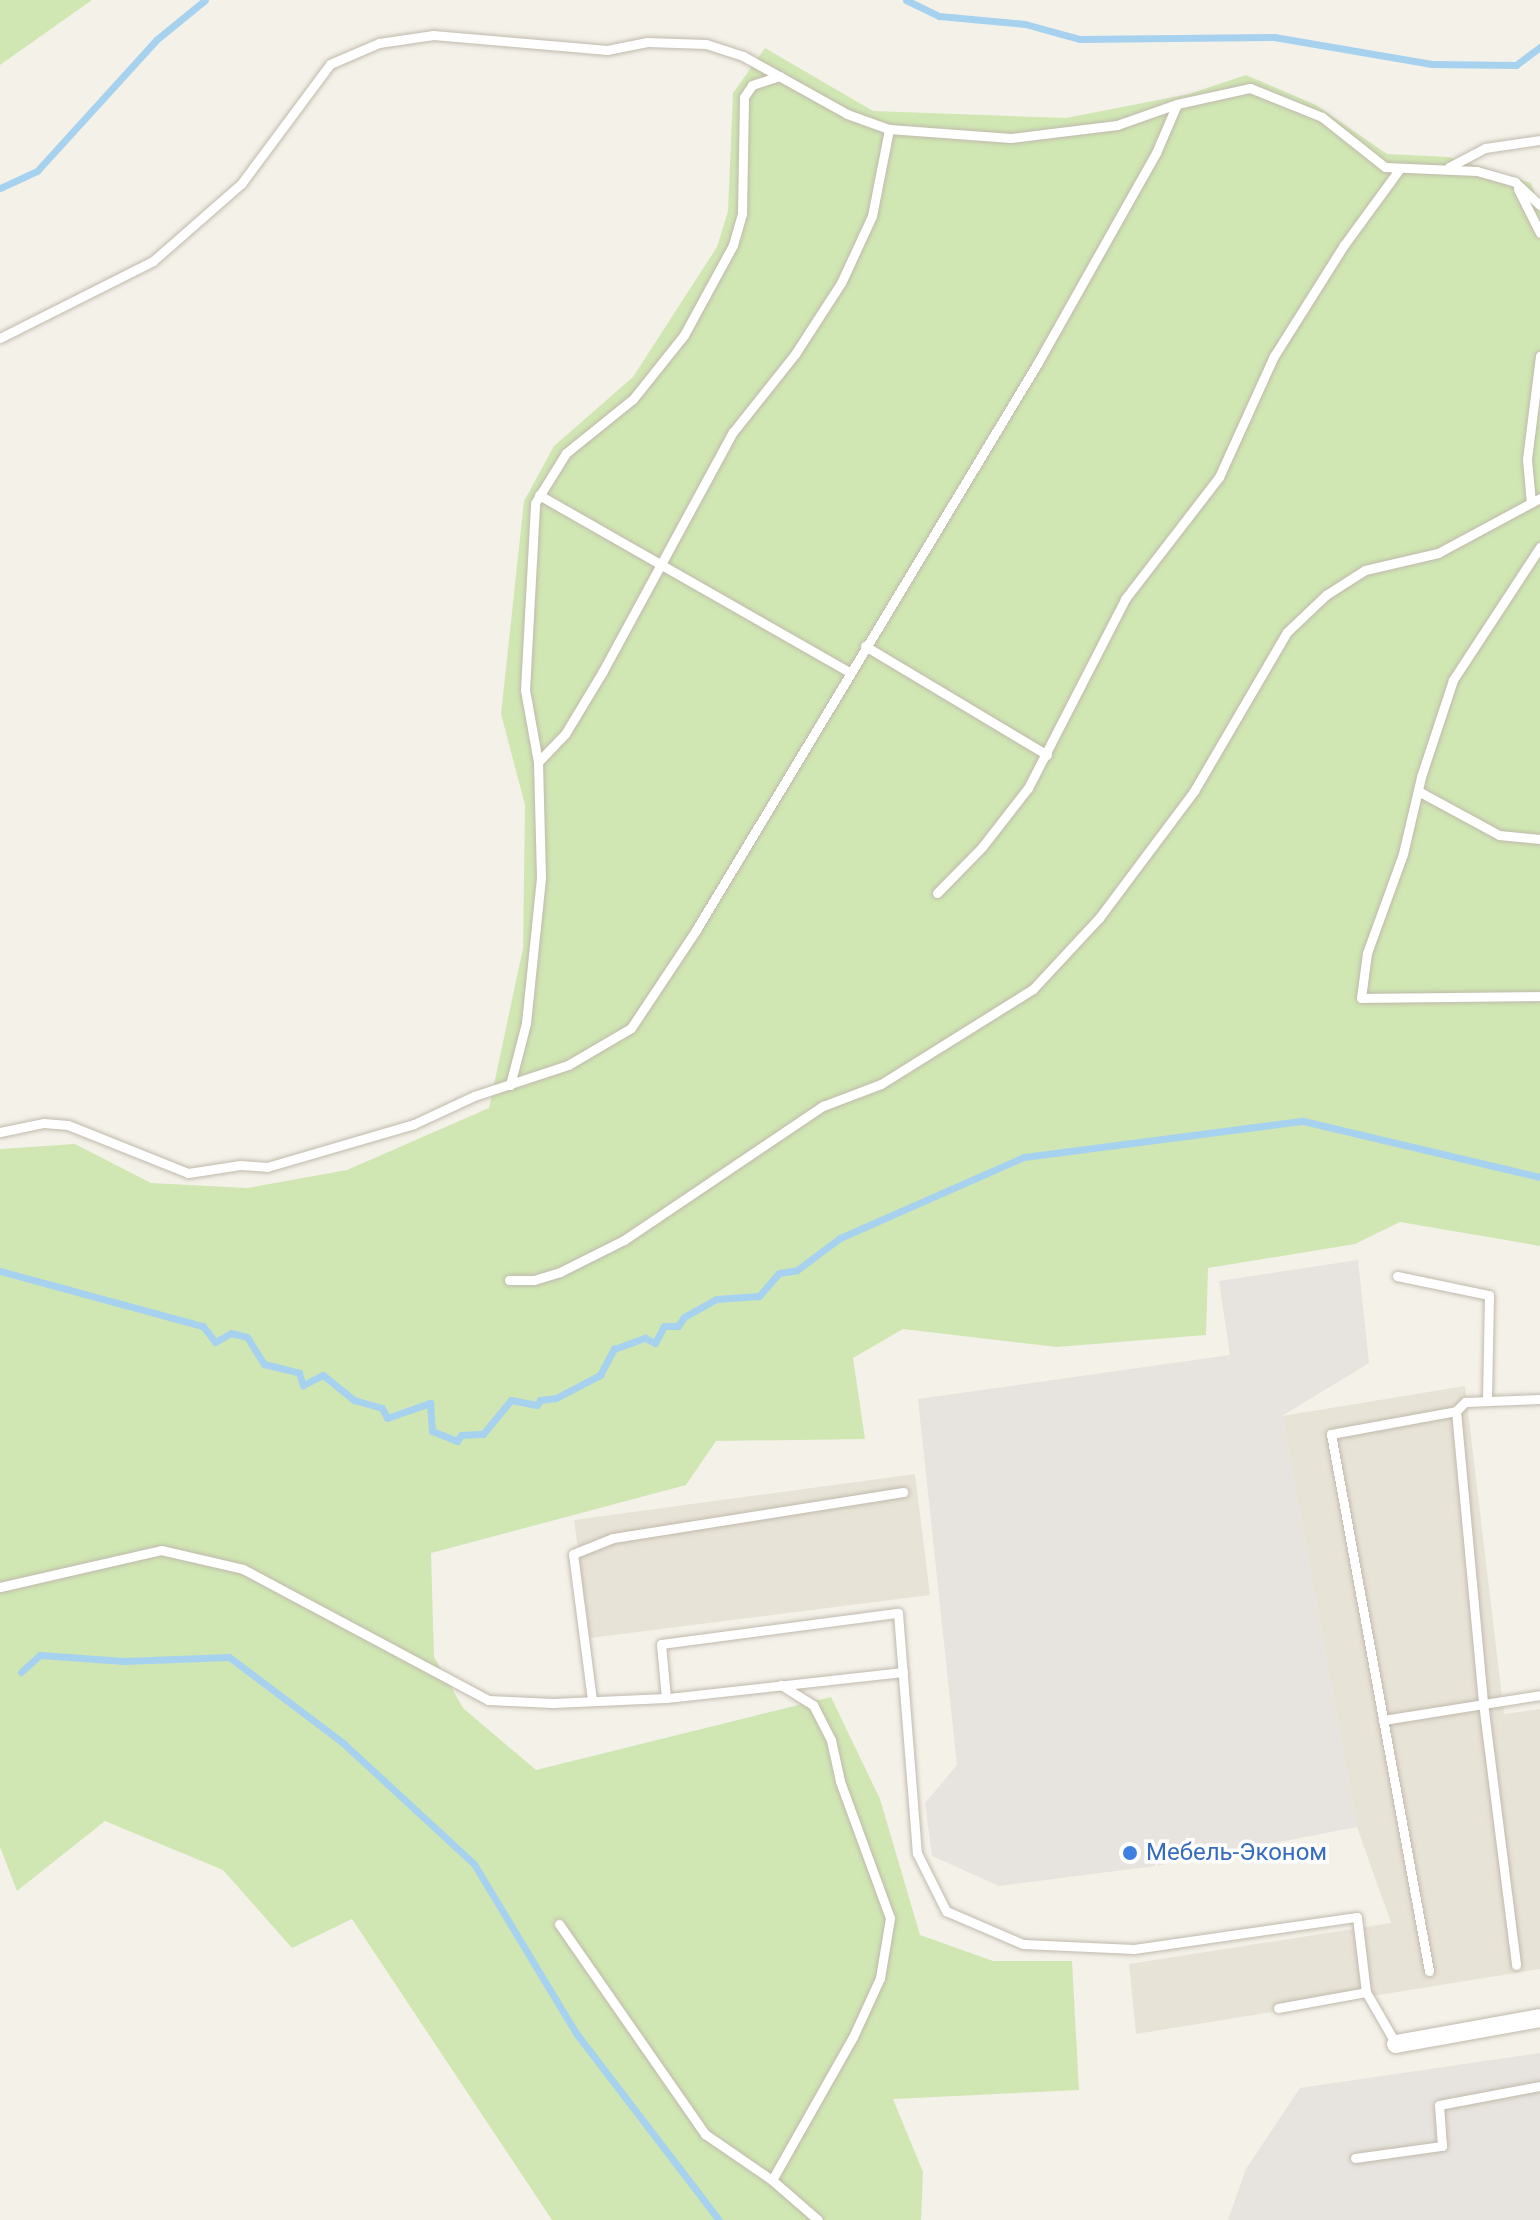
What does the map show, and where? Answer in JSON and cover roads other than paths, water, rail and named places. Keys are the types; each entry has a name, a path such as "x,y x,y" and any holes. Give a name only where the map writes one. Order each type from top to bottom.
{"street":[{"path":"1396,2044 1540,2018"}],"lane":[{"path":"0,338 153,261 241,184 330,64 379,43 433,35 607,50 647,42 706,44 780,76 847,114 889,129 1011,138 1117,125 1177,104 1250,88 1322,117 1398,171 1449,167 1515,182 1540,205"},
{"path":"510,1085 536,950 541,877 538,762 525,690 531,525 539,495 566,453 633,399 684,335 733,245 742,214 744,97 752,85 780,76"},
{"path":"0,1132 44,1123 68,1125 188,1173 240,1165 267,1167 352,1146 568,1065 632,1026 696,930 1037,364 1156,153 1177,104"},
{"path":"538,762 565,734 663,564 733,432 795,354 841,283 872,216 889,129"},
{"path":"1449,167 1485,148 1540,140"},
{"path":"937,893 982,847 1047,755 1125,599 1219,477 1274,356 1344,245 1398,171"},
{"path":"1515,182 1540,233"},
{"path":"509,1280 534,1280 560,1272 624,1240 809,1114 881,1084 1033,989 1099,918 1194,791 1287,632 1326,595 1365,570 1438,553 1535,500 1527,459 1540,356"},
{"path":"539,495 849,672"},
{"path":"1540,547 1453,680 1418,791 1403,854 1367,953 1361,998 1540,996"},
{"path":"865,646 1047,755"},
{"path":"1418,791 1499,835 1540,839"},
{"path":"1397,1276 1489,1295 1487,1401"},
{"path":"1429,1971 1331,1434 1456,1411 1465,1402 1540,1399"},
{"path":"1456,1411 1483,1703 1516,1965"},
{"path":"592,1700 573,1554 613,1538 903,1492"},
{"path":"0,1587 161,1550 220,1560 488,1700 666,1698 903,1672"},
{"path":"666,1698 661,1644 898,1613 917,1853 946,1911 1023,1944 1134,1949 1357,1917 1366,1992 1396,2044"},
{"path":"772,2180 864,2014 880,1978 890,1918 840,1781 831,1740 813,1705 781,1685"},
{"path":"1383,1720 1540,1695"},
{"path":"559,1924 705,2134 772,2180 818,2220"},
{"path":"1278,2008 1366,1992"},
{"path":"1355,2158 1442,2146 1439,2105 1540,2086"}],"waterway":[{"path":"0,188 37,171 156,40 205,0"},
{"path":"906,0 939,16 1025,24 1079,39 1274,37 1432,64 1516,65 1540,47"},
{"path":"0,1271 203,1326 215,1342 231,1333 247,1337 264,1364 299,1373 303,1385 323,1375 354,1400 382,1408 387,1418 430,1403 432,1431 457,1441 461,1435 483,1434 511,1400 537,1405 540,1400 556,1398 600,1375 614,1349 645,1338 655,1343 664,1326 678,1326 684,1317 716,1299 759,1296 779,1273 797,1270 840,1238 1024,1157 1303,1121 1540,1177"},
{"path":"21,1672 40,1655 124,1661 229,1657 343,1743 474,1864 576,2033 719,2220"}],"place":[{"name":"Мебель-Эконом","path":"1130,1853"}]}
